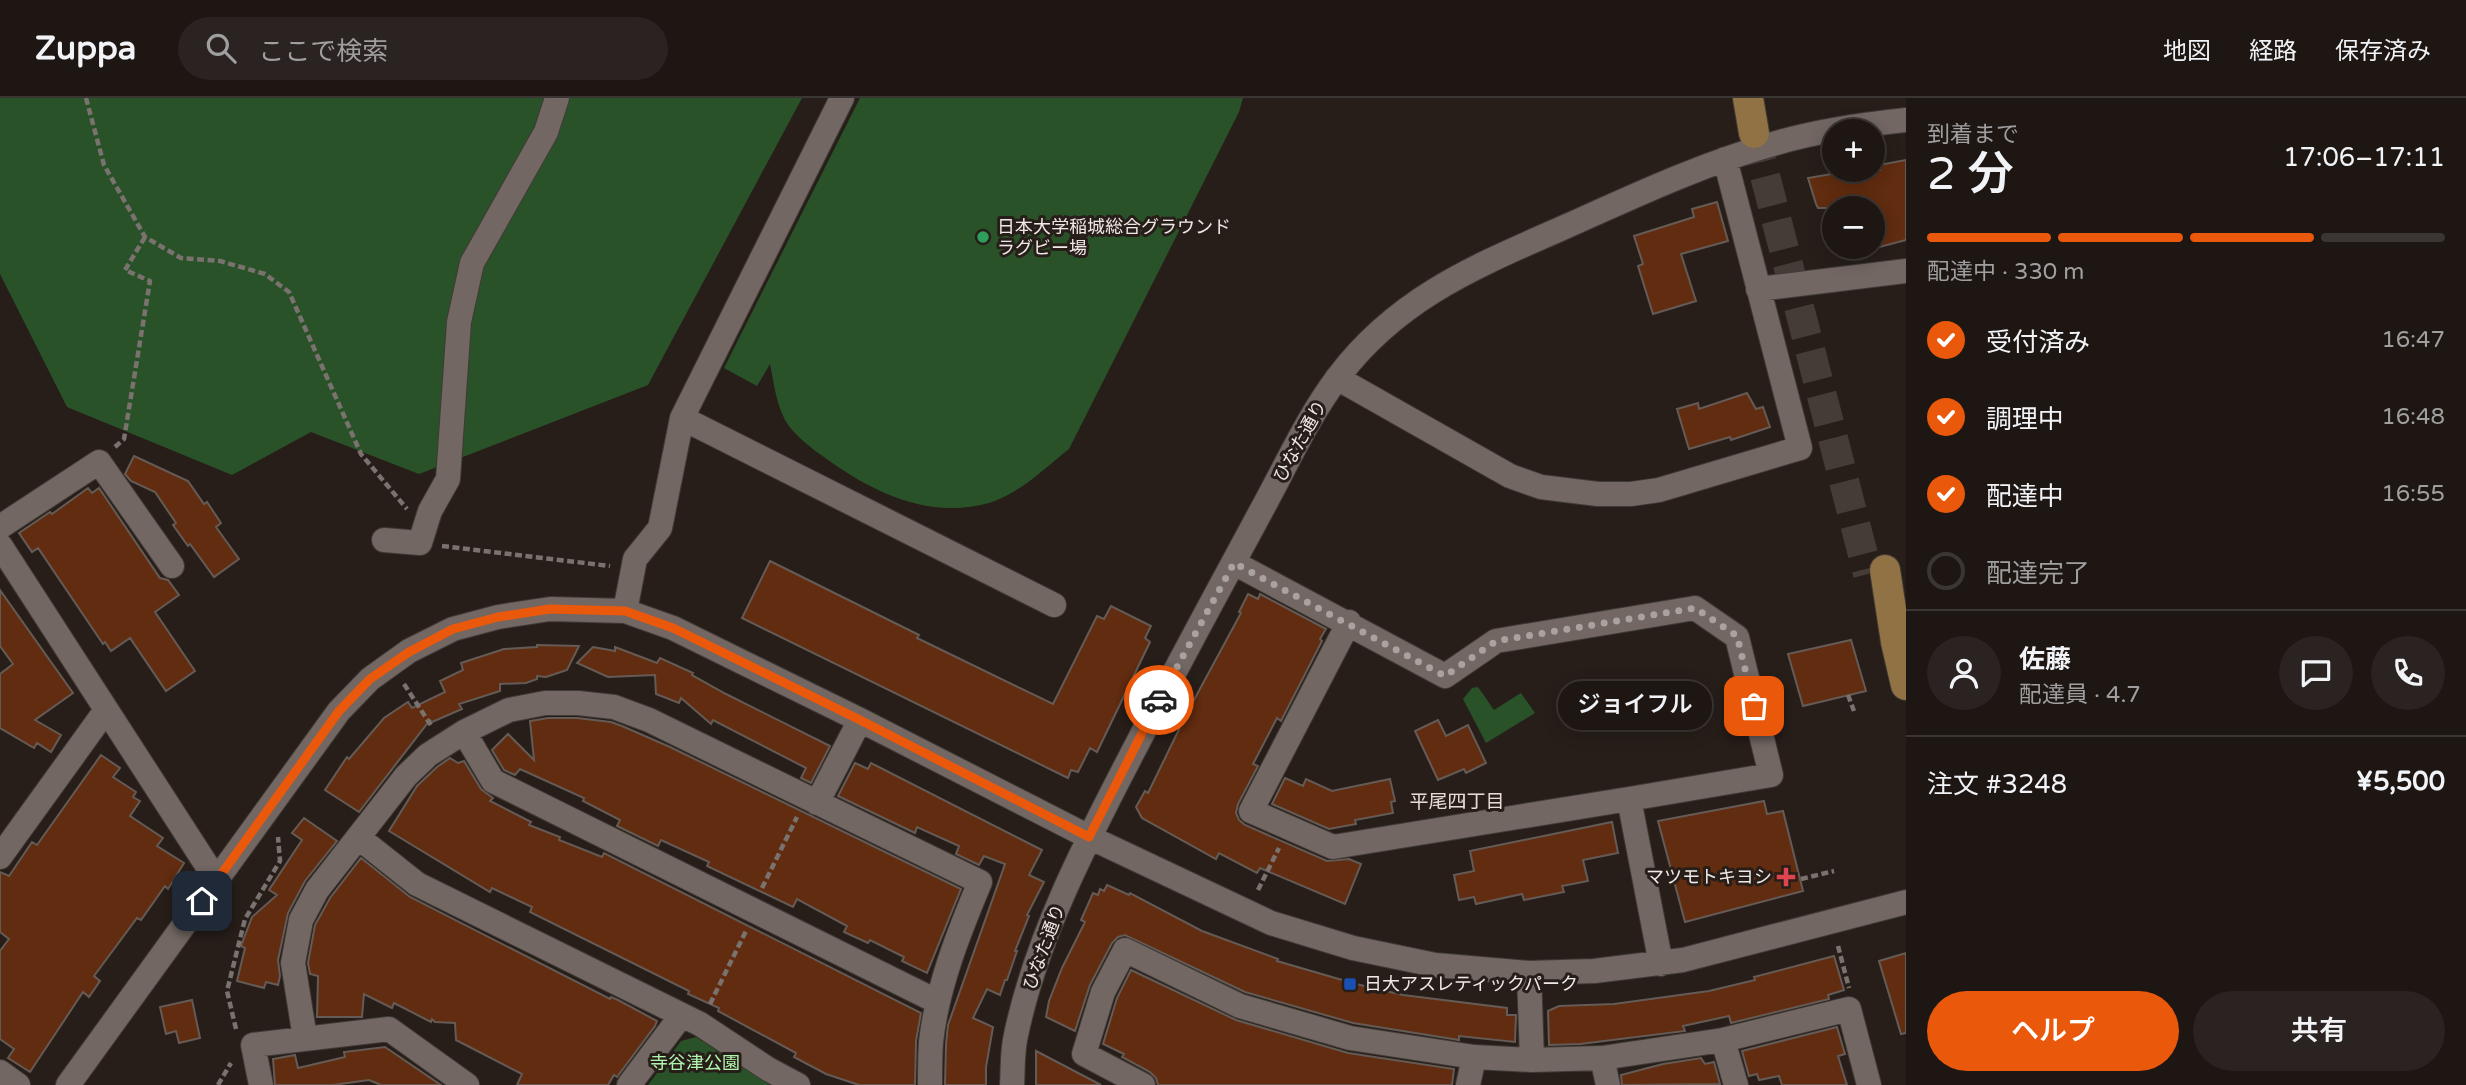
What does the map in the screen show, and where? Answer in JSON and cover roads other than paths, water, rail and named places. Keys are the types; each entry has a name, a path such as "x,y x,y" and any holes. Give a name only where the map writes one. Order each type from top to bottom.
{"main road":[{"path":"1748,98 1762,131 1761,98"},
{"path":"1876,572 1906,685"}],"street":[{"path":"384,540 423,537 430,511 447,480 459,322 472,263 547,132 557,98"},
{"path":"625,611 635,559 660,528 682,418 842,98"},
{"name":"ひなた通り","path":"1012,1085 1015,1038 1032,975 1061,898 1089,837 1163,693 1307,426 1337,378 1360,351 1389,324 1438,286 1628,198 1773,143 1820,132 1906,120"},
{"path":"1337,378 1510,476 1541,486 1598,494 1631,494 1659,490 1800,448 1725,159"},
{"path":"1758,289 1906,271"},
{"path":"682,418 1054,605"},
{"path":"0,527 99,461 172,566"},
{"path":"0,545 217,881"},
{"path":"1234,563 1349,622 1445,676 1496,641 1695,608 1737,636 1771,775 1332,847 1251,811 1349,622"},
{"path":"68,1085 339,711 370,679 409,652 453,629 498,617 550,609 625,611 673,628 1089,837 1271,923 1353,948 1435,965 1529,973 1594,971 1684,960 1906,902"},
{"path":"305,1038 293,963 301,920 317,890 406,776 428,755 454,738 509,710 545,703 578,702 614,707 649,720 980,882 964,921 938,1002 931,1042 930,1085"},
{"path":"0,857 106,710"},
{"path":"812,800 860,720"},
{"path":"454,738 493,780 938,1002"},
{"path":"1629,799 1661,964"},
{"path":"359,838 417,884 690,1020 798,1085"},
{"path":"1143,1085 1084,1054 1103,992 1125,950 1240,1006 1350,1038 1474,1057 1532,1060 1602,1058 1723,1040 1849,1009 1869,1085"},
{"path":"1529,973 1532,1060"},
{"path":"629,1085 690,1020"},
{"path":"261,1085 253,1045 388,1029 467,1085"},
{"path":"1723,1040 1736,1085"},
{"path":"1468,1085 1474,1057"},
{"path":"1602,1058 1608,1085"},
{"path":"0,1072 18,1085"}],"tunnel":[{"path":"1754,133 1868,574"}],"place":[{"name":"日本大学稲城総合グラウンド ラグビー場","path":"983,237"},
{"name":"ジョイフル","path":"1754,706"},
{"name":"マツモトキヨシ","path":"1786,877"},
{"name":"日大アスレティックパーク","path":"1350,984"}],"district":[{"name":"平尾四丁目","path":"1457,801"}],"park label":[{"name":"寺谷津公園","path":"695,1063"}]}
